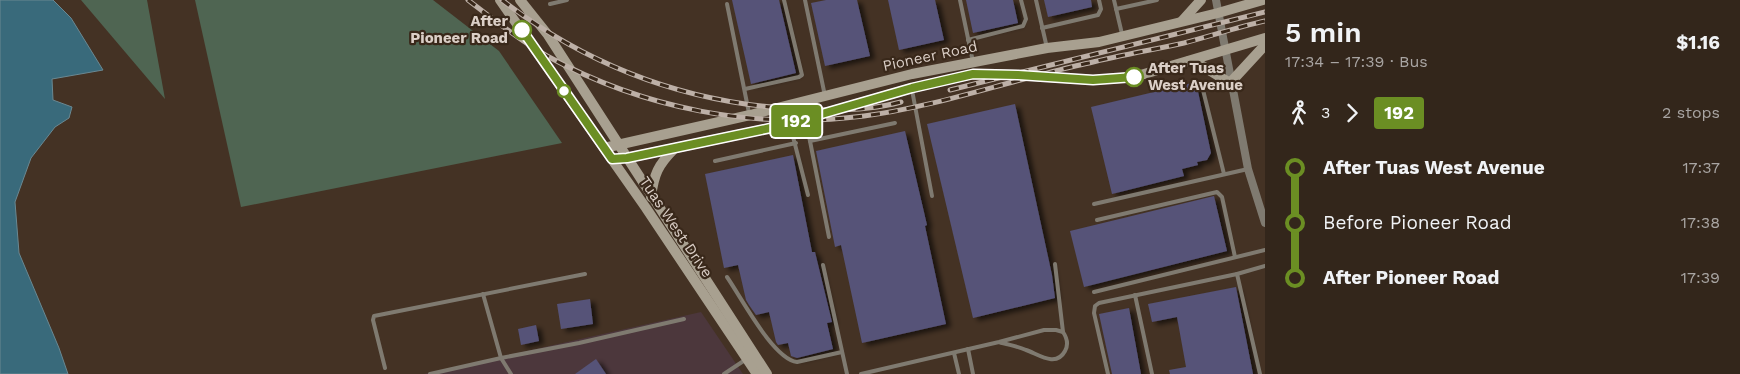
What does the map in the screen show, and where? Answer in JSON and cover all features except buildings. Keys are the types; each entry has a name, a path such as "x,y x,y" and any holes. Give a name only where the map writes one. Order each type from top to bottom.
{"street":[{"name":"Tuas West Drive","path":"500,0 750,357 767,374"},
{"name":"Tuas West Drive","path":"520,0 548,35 619,144 750,357 757,374"},
{"path":"1182,21 1200,0"},
{"path":"1216,0 1230,83 1248,169 1264,218"},
{"name":"Pioneer Road","path":"604,148 750,115 906,76 1047,48 1099,42 1218,13 1260,0"},
{"name":"Pioneer Road","path":"612,159 627,158 790,123 912,88 973,74 1093,80 1134,77 1265,38"},
{"path":"1230,83 1265,45"},
{"path":"1189,61 1196,62 1230,83"},
{"path":"651,197 656,171 662,160 675,148"}],"lane":[{"path":"550,4 567,0"},
{"path":"745,89 802,75 784,0"},
{"path":"804,0 826,96"},
{"path":"960,0 973,62"},
{"path":"968,40 1023,26 1026,19 1021,0"},
{"path":"1036,0 1047,48"},
{"path":"1042,28 1098,15 1101,9 1099,0"},
{"path":"1114,0 1122,36"},
{"path":"1116,9 1157,0"},
{"path":"727,4 750,115"},
{"path":"1201,82 1224,174"},
{"path":"912,88 932,196"},
{"path":"805,118 829,237"},
{"path":"810,141 895,122"},
{"path":"790,123 808,195"},
{"path":"714,161 796,143"},
{"path":"1094,204 1248,169"},
{"path":"1097,220 1217,192 1222,197 1235,257"},
{"path":"1094,292 1265,250"},
{"path":"823,264 847,374"},
{"path":"999,342 1028,350 1047,360 1064,354 1067,338 1063,332 1055,264"},
{"path":"1108,374 1094,309 1098,303 1237,274 1265,266"},
{"path":"385,368 373,320 374,316 585,274"},
{"path":"1237,274 1260,374"},
{"path":"728,277 772,346 790,360 797,362 842,352"},
{"path":"483,294 501,358 511,374"},
{"path":"1135,295 1152,374"},
{"path":"430,374 684,319"},
{"path":"861,374 1044,330 1063,332"},
{"path":"968,349 973,374"},
{"path":"952,374 959,373 954,353"},
{"path":"724,374 750,357"}],"shaded area":[{"path":"701,312 743,374 424,374"}],"green space":[{"path":"81,0 147,0 165,99"},
{"path":"195,0 433,0 499,51 562,143 241,207"}],"water":[{"path":"0,0 53,0 71,18 103,70 52,79 53,100 72,107 69,118 55,127 31,158 15,202 19,253 68,374 0,374"}],"railway":[{"path":"468,0 517,37 547,56 622,90 661,102 701,111 741,117 782,120 823,120 905,109 1112,57 1184,43 1265,21"},
{"path":"502,0 535,24 604,62 678,90 716,99 796,109 849,110 901,102"},
{"path":"950,90 1265,12"}],"bus line":[{"name":"192","path":"522,30 612,159 627,158 780,126 912,88 973,74 1093,80 1134,77"}],"place":[{"name":"After Pioneer Road","path":"522,30"},
{"name":"After Tuas West Avenue","path":"1134,77"}]}
